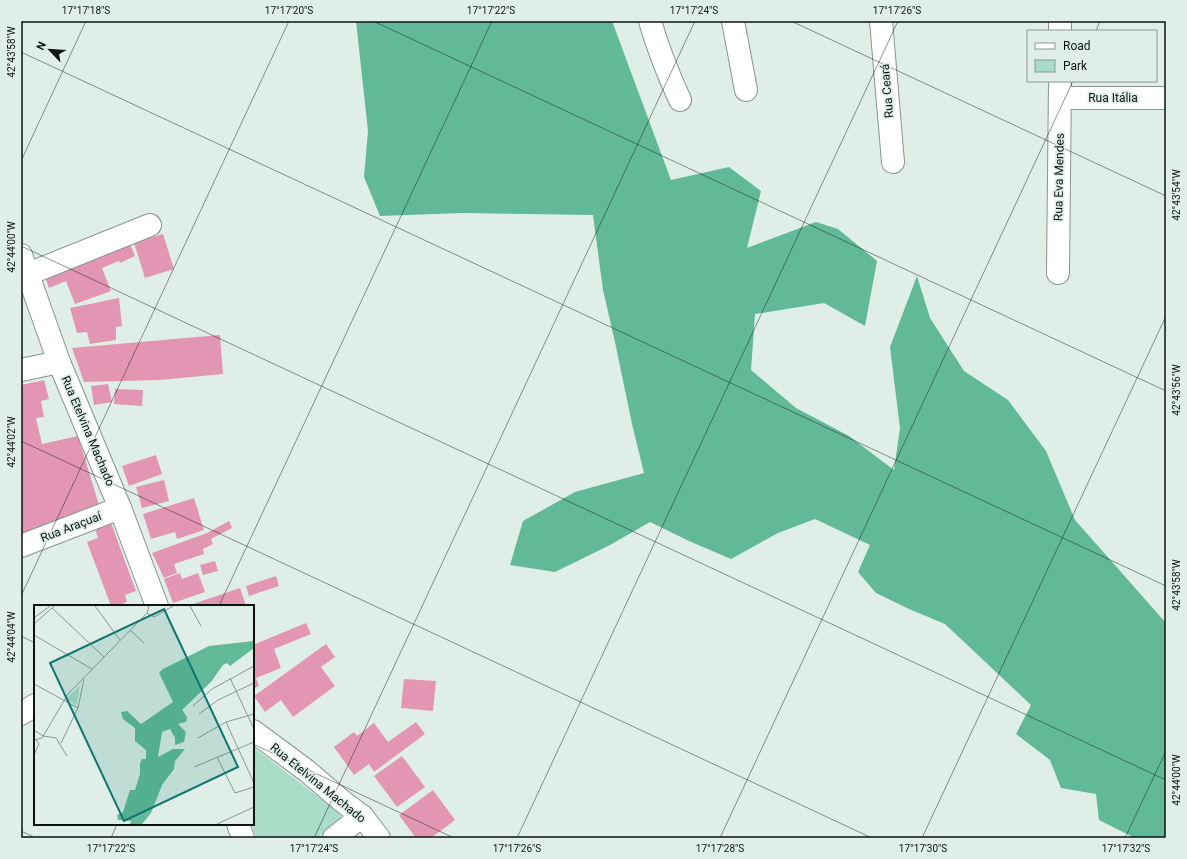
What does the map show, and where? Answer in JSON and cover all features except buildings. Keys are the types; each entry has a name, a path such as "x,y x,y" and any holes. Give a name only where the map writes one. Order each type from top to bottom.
{"street":[{"path":"650,21 666,71 680,100"},
{"path":"733,21 746,90"},
{"name":"Rua Ceará","path":"881,21 893,162"},
{"name":"Rua Itália","path":"1060,89 1166,98"},
{"name":"Rua Eva Mendes","path":"1058,272 1060,89"},
{"path":"25,265 150,225"},
{"name":"Rua Etelvina Machado","path":"25,265 59,362 120,508 157,605"},
{"path":"21,370 59,362"},
{"name":"Rua Araçuaí","path":"21,546 120,508"},
{"path":"21,714 34,706"},
{"name":"Rua Etelvina Machado","path":"254,732 307,771 362,816 380,838"},
{"path":"334,838 362,816"},
{"path":"238,825 243,838"}],"green space":[{"path":"356,21 612,21 671,180 729,167 761,191 747,248 816,222 838,229 877,261 865,326 824,303 755,314 751,370 796,408 849,436 894,470 900,428 890,347 917,276 930,318 964,371 1008,400 1046,451 1075,520 1166,623 1166,838 1132,838 1131,836 1099,820 1096,794 1061,788 1050,760 1016,734 1031,705 945,624 876,593 858,572 870,545 815,519 778,533 731,559 650,522 610,545 555,572 510,565 523,521 575,492 644,473 603,290 593,215 462,213 380,216 364,177 368,131"},
{"path":"254,748 337,811 341,816 338,823 317,838 256,838 252,825 254,825"}]}
